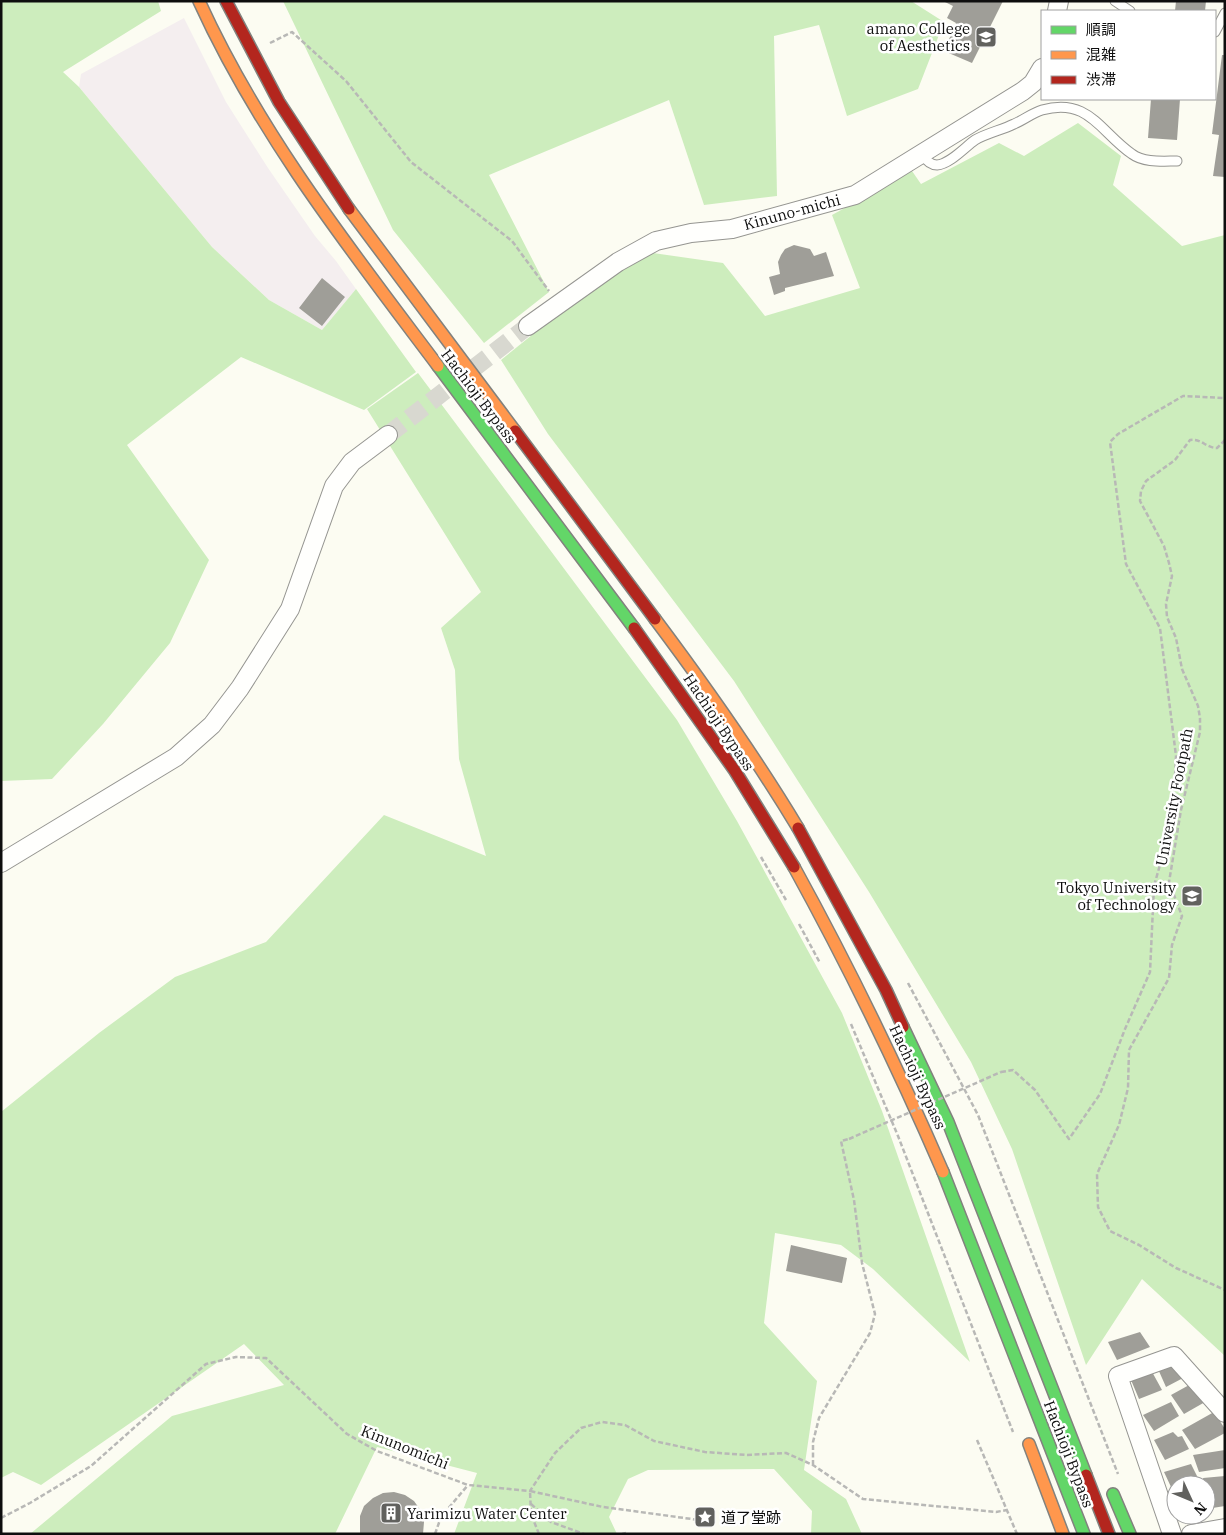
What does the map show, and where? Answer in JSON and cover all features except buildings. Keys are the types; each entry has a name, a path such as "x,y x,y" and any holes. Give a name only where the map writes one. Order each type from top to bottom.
{"highway":[{"name":"Hachioji Bypass","path":"199,1 240,85 277,146 320,210 684,696 751,796 817,908 886,1041 928,1134 1084,1534"},
{"name":"Hachioji Bypass","path":"226,1 261,73 297,134 340,197 659,623 741,738 808,845 886,990 948,1122 1109,1534"},
{"path":"817,908 854,1006 874,1050"},
{"path":"886,990 935,1067"},
{"path":"1026,1436 1063,1534"},
{"path":"1108,1482 1130,1534"}],"street":[{"name":"Kinuno-michi","path":"528,326 618,262 656,241 691,233 732,229 856,195 1023,91 1033,83 1041,70"},
{"path":"1,863 176,757 212,725 240,688 290,608 334,486 352,462 388,435"},
{"path":"1172,1534 1118,1376 1174,1356 1225,1413"},
{"path":"1192,1534 1225,1528"}],"lane":[{"path":"1115,1 1128,10"},
{"path":"1216,30 1225,13"},
{"path":"922,154 928,162 936,165 945,162 978,139 1016,124 1040,110 1060,107 1079,109 1133,155 1146,160 1177,161"}],"path":[{"path":"266,45 292,32 346,81 411,162 512,241 559,304"},
{"path":"814,1465 813,1442 819,1418 870,1333 875,1314 862,1263 854,1200 841,1141 1001,1072 1013,1070 1035,1090 1069,1139 1100,1094 1124,1029 1150,972 1154,886 1173,819 1176,756 1160,628 1126,564 1110,442 1118,434 1183,396 1225,398"},
{"name":"University Footpath","path":"1225,440 1217,448 1212,448 1203,441 1190,440 1185,444 1181,454 1146,481 1141,491 1140,501 1143,509 1164,546 1169,562 1172,576 1166,604 1167,617 1176,638 1182,669 1198,706 1200,732 1181,810 1169,882 1182,916 1172,945 1169,978 1129,1050 1128,1088 1119,1125 1097,1174 1098,1207 1110,1231 1139,1245 1176,1268 1225,1290"},
{"path":"760,854 790,908"},
{"path":"799,924 822,966"},
{"path":"848,1016 898,1136 1014,1434"},
{"name":"Kinunomichi","path":"1,1518 30,1503 91,1466 206,1364 236,1357 266,1358 347,1434 377,1450 468,1485 530,1491 603,1507 714,1522"},
{"path":"539,1534 530,1514 530,1491 556,1453 580,1428 602,1422 625,1425 654,1441 705,1452 747,1455 786,1453 814,1465 863,1499 996,1512 1007,1510"},
{"path":"977,1440 1017,1534"},
{"path":"435,1534 441,1517 468,1485"},
{"path":"529,1503 551,1522 584,1534"}],"shaded area":[{"path":"184,18 226,102 268,168 315,236 356,289 322,330 269,300 212,247 79,87 81,74"}],"green space":[{"path":"1,1 158,1 161,11 63,72 79,87 212,247 269,300 322,330 356,289 416,372 364,410 241,357 127,445 209,560 170,643 103,724 52,779 1,781"},
{"path":"283,1 911,1 944,22 918,89 847,116 819,25 774,36 777,196 704,205 669,100 489,175 549,292 484,343 393,230"},
{"path":"1078,123 1121,156 1113,185 1182,246 1225,235 1225,1356 1142,1279 1086,1365 1012,1149 971,1062 869,892 734,681 548,434 501,360 588,290 653,253 723,263 765,316 860,288 832,215 912,171 921,184 999,143 1024,156"},
{"path":"418,373 677,720 737,821 842,1013 882,1111 970,1362 873,1269 841,1245 775,1233 764,1323 817,1381 804,1470 846,1499 862,1534 811,1534 812,1511 774,1469 648,1470 628,1479 609,1517 617,1534 454,1534 477,1473 377,1447 335,1534 30,1534 172,1416 284,1385 244,1344 41,1485 13,1472 1,1478 1,1112 99,1033 175,977 266,942 384,815 486,856 459,759 455,670 441,628 481,592 367,409"}],"tunnel":[{"path":"388,435 528,326"}],"traffic: fast":[{"path":"438,366 634,628"},
{"path":"903,1027 948,1122 1086,1475"},
{"path":"943,1172 1084,1534"},
{"path":"1113,1494 1130,1534"}],"traffic: slow":[{"path":"199,1 223,50 278,145 308,190 438,366"},
{"path":"349,209 515,431"},
{"path":"655,619 729,722 798,828"},
{"path":"794,867 872,1018 943,1172"},
{"path":"1029,1444 1063,1534"}],"traffic: jam":[{"path":"226,1 279,102 349,209"},
{"path":"515,431 655,619"},
{"path":"634,628 735,771 794,867"},
{"path":"798,828 886,990 903,1027"},
{"path":"1086,1475 1109,1534"}],"place":[{"name":"amano College of Aesthetics","path":"986,37"},
{"name":"Tokyo University of Technology","path":"1192,896"},
{"name":"Yarimizu Water Center","path":"391,1513"},
{"name":"道了堂跡","path":"705,1517"}]}
